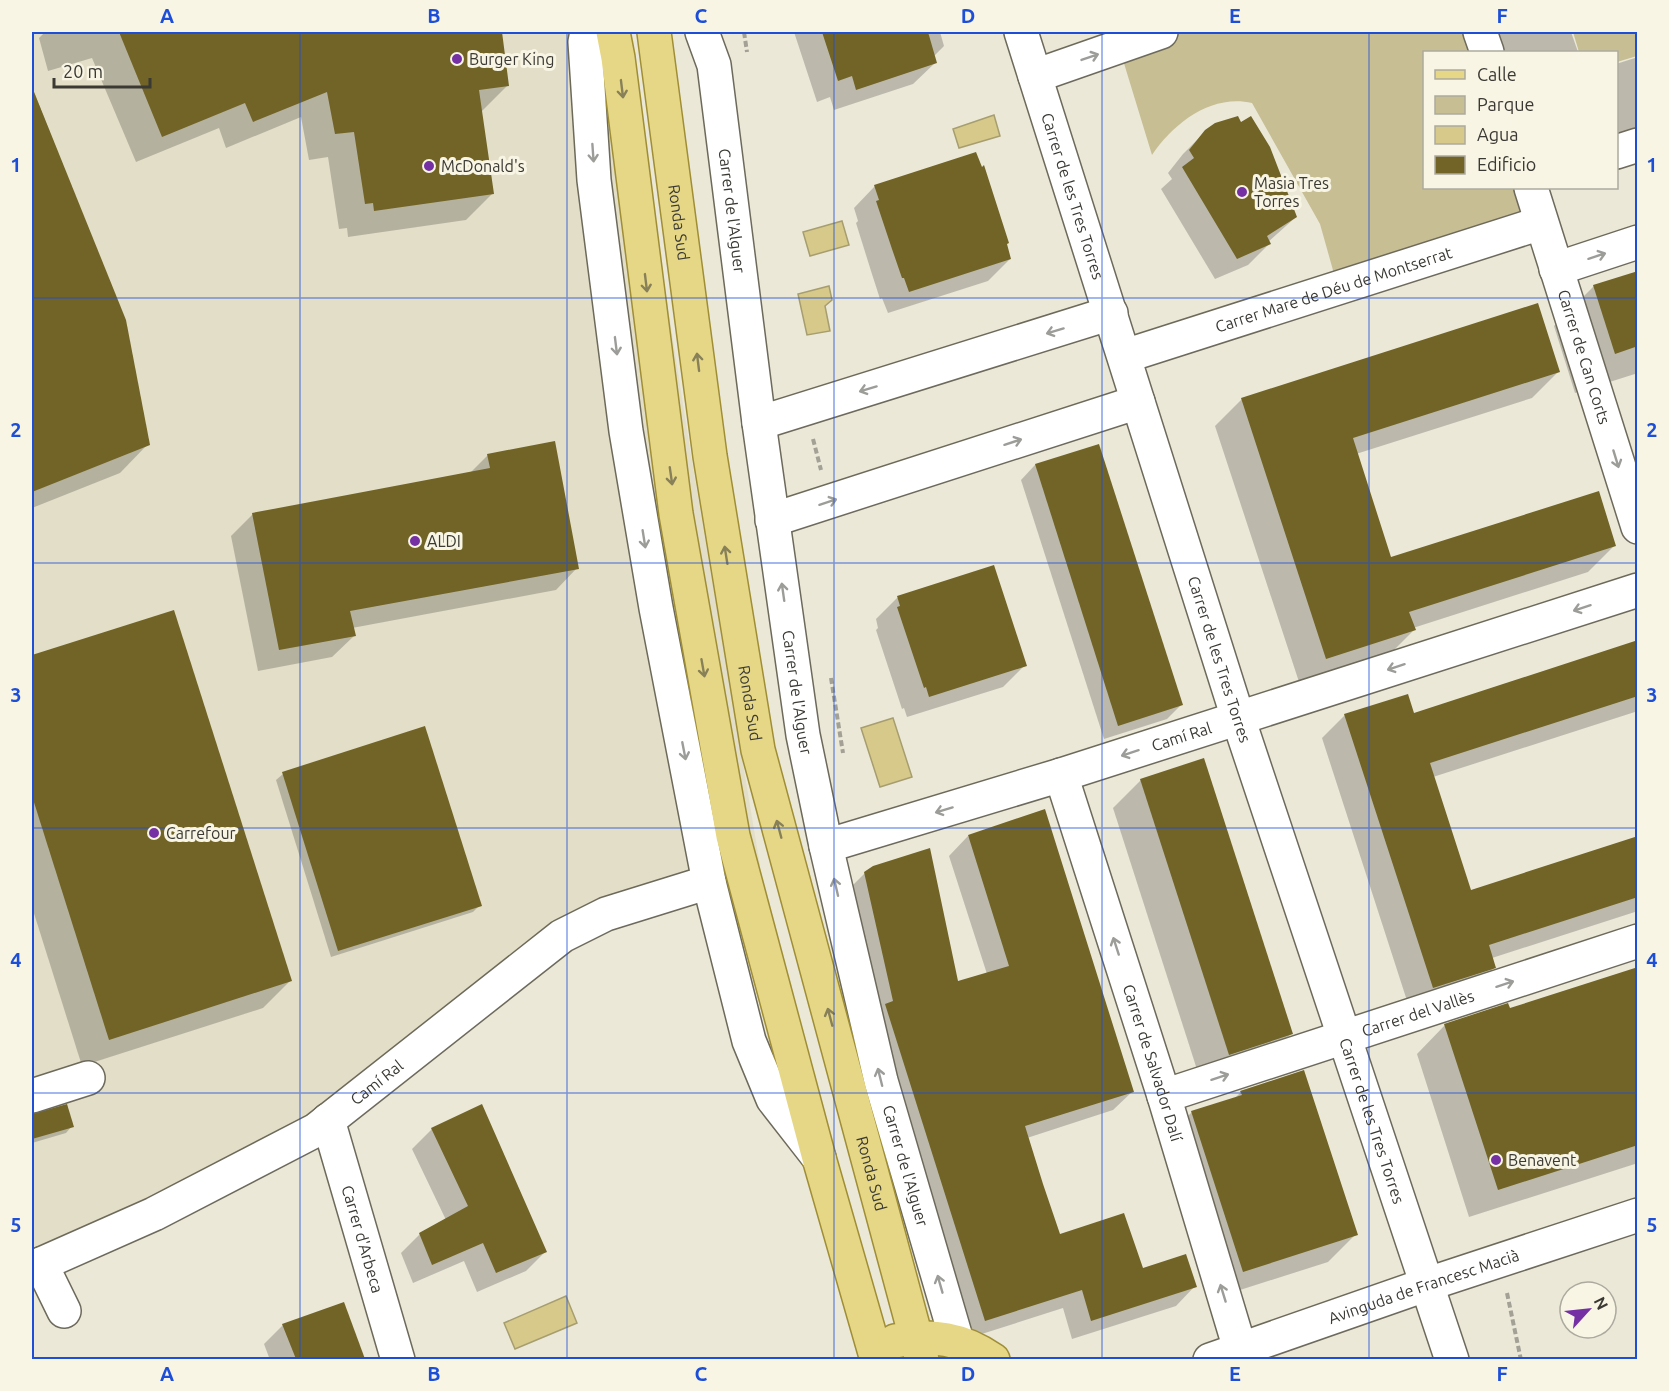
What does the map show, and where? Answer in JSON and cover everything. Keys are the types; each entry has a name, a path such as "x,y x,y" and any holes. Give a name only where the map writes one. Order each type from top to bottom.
{"main road":[{"path":"613,32 676,514 733,836 870,1356 919,1348 932,1337 957,1341 978,1349 993,1359"},
{"name":"Ronda Sud","path":"654,32 710,456 758,750 919,1348"}],"street":[{"path":"587,32 585,42 594,180 626,431 656,608 709,882 750,1041 773,1099 819,1158"},
{"name":"Carrer de l'Alguer","path":"702,32 714,65 759,423 803,735 826,846 881,1081 957,1341"},
{"name":"Carrer de les Tres Torres","path":"1021,32 1238,718 1452,1359"},
{"path":"1035,76 1161,32"},
{"path":"1480,32 1487,51"},
{"path":"1618,152 1638,145"},
{"name":"Carrer de Can Corts","path":"1531,189 1638,527"},
{"name":"Carrer Mare de Déu de Montserrat","path":"1125,356 1541,223"},
{"path":"1556,269 1638,242"},
{"path":"759,423 1111,314"},
{"path":"772,520 1138,402"},
{"name":"Camí Ral","path":"826,846 1061,775 1638,590"},
{"name":"Carrer de Salvador Dalí","path":"1061,775 1164,1095 1240,1349"},
{"name":"Camí Ral","path":"36,1266 154,1214 316,1130 562,936 606,914 709,882"},
{"name":"Carrer del Vallès","path":"1164,1095 1638,941"},
{"path":"32,1096 88,1078"},
{"name":"Carrer d'Arbeca","path":"328,1120 398,1359"},
{"name":"Avinguda de Francesc Macià","path":"1210,1359 1638,1215"},
{"path":"36,1266 64,1311"}],"path":[{"path":"815,405 820,423 809,426 830,501"},
{"path":"1500,1260 1521,1359"}],"shaded area":[{"path":"32,32 625,32 690,449 760,865 609,919 317,1144 32,1274"}],"green space":[{"path":"1161,32 1480,32 1487,51 1423,51 1423,189 1531,189 1541,223 1338,288 1320,224 1252,103 1237,101 1208,107 1182,122 1152,155 1119,47"},
{"path":"1573,32 1637,32 1637,56 1618,62 1618,51 1579,51"}],"water":[{"path":"994,115 1000,136 959,148 953,129"},
{"path":"842,221 849,245 810,256 803,232"},
{"path":"829,286 832,300 825,306 830,331 807,335 798,294"},
{"path":"893,718 912,777 880,787 861,728"},
{"path":"566,1296 577,1323 515,1349 504,1323"}],"building":[{"path":"119,32 502,32 509,86 479,90 494,194 374,211 373,203 365,204 354,132 335,134 327,92 253,122 245,103 162,137"},
{"path":"822,32 928,32 937,63 856,90 852,76 838,81"},
{"path":"32,87 126,320 150,445 32,492"},
{"name":"Masia Tres Torres","path":"1238,116 1241,122 1251,116 1270,147 1297,217 1267,236 1271,244 1237,259 1182,167 1194,158 1189,150 1205,130 1215,123"},
{"path":"976,152 982,167 984,165 1009,243 1007,244 1011,259 909,292 902,278 876,201 879,200 874,185"},
{"path":"1638,271 1638,346 1615,354 1593,285"},
{"path":"1538,303 1560,372 1353,438 1391,557 1599,491 1616,546 1409,612 1416,630 1326,659 1241,398"},
{"name":"ALDI","path":"555,441 579,569 350,611 356,636 279,650 252,513 490,468 487,454"},
{"path":"1099,444 1183,705 1118,726 1035,464"},
{"path":"994,565 1027,666 929,697 897,607 900,606 897,596"},
{"path":"174,610 292,981 109,1040 32,796 32,655"},
{"path":"1638,640 1638,696 1430,763 1471,890 1638,836 1638,897 1489,945 1496,968 1433,988 1344,714 1408,694 1414,713"},
{"path":"425,726 482,906 338,951 282,772"},
{"path":"1204,758 1293,1034 1229,1055 1140,779"},
{"path":"1045,809 1134,1092 1025,1126 1043,1184 1060,1234 1124,1213 1143,1268 1186,1254 1197,1287 1091,1321 1082,1290 985,1321 885,1004 893,1001 864,872 873,866 930,848 958,981 1009,966 968,835"},
{"path":"1638,967 1638,1145 1498,1190 1444,1024 1508,1003 1510,1008"},
{"path":"1304,1070 1358,1235 1243,1272 1191,1111 1242,1095 1240,1091"},
{"path":"67,1104 74,1127 32,1139 32,1114"},
{"path":"482,1104 547,1252 496,1273 483,1243 432,1265 419,1233 468,1206 431,1128"},
{"path":"344,1302 365,1359 296,1359 282,1324"}],"place":[{"name":"Burger King","path":"457,59"},
{"name":"McDonald's","path":"429,166"},
{"name":"Masia Tres Torres","path":"1242,192"},
{"name":"ALDI","path":"415,541"},
{"name":"Carrefour","path":"154,833"},
{"name":"Benavent","path":"1496,1160"}]}
